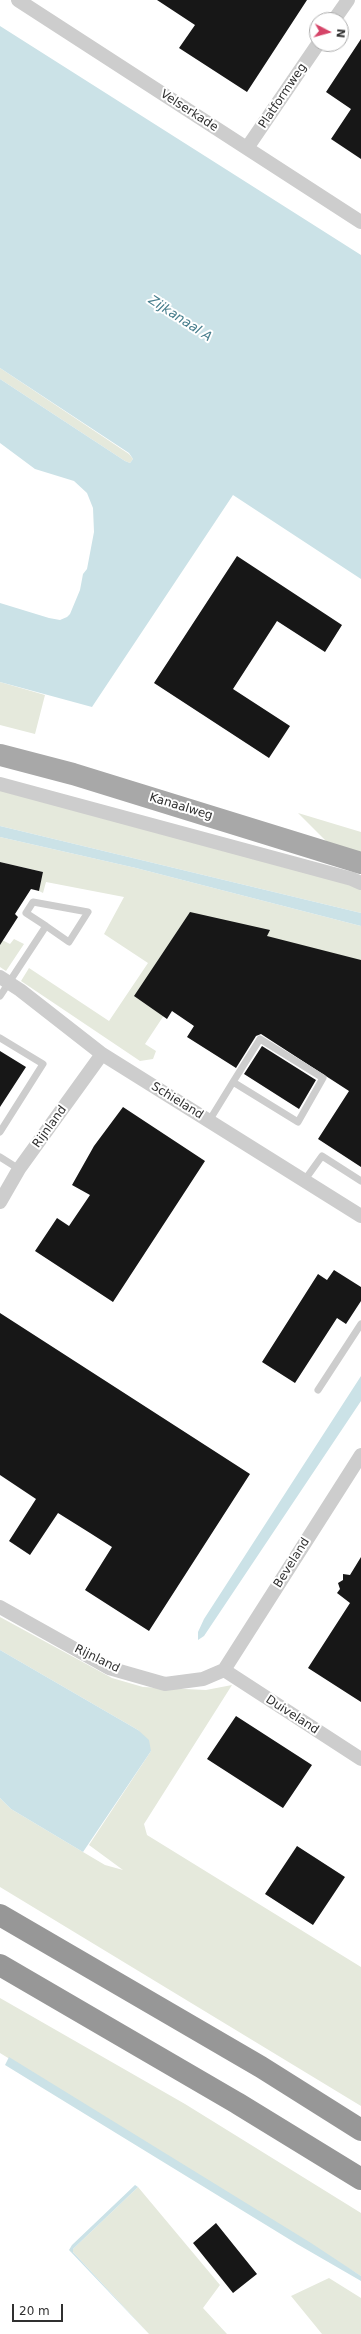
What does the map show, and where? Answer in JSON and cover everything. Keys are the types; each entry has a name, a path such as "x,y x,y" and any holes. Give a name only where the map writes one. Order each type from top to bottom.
{"highway":[{"path":"0,1915 261,2067 361,2130"},
{"path":"0,1965 237,2103 361,2179"}],"main road":[{"name":"Kanaalweg","path":"0,755 80,776 361,862"}],"street":[{"name":"Velserkade","path":"18,0 361,222"},
{"path":"340,12 348,0"},
{"name":"Platformweg","path":"247,148 313,52"},
{"name":"Kanaalweg","path":"0,784 344,876 361,883"},
{"name":"Schieland","path":"4,980 102,1054 361,1216"},
{"name":"Rijnland","path":"0,1202 19,1169 102,1054"},
{"name":"Beveland","path":"224,1670 361,1455"},
{"name":"Rijnland","path":"0,1607 109,1668 165,1684 203,1679 224,1670"},
{"name":"Duiveland","path":"224,1670 361,1759"}],"lane":[{"path":"33,902 88,912 69,942 46,926 26,913 33,902"},
{"path":"0,996 4,980 46,926"},
{"path":"0,1038 43,1064 0,1132"},
{"path":"209,1121 233,1082 260,1039 324,1078 298,1122 233,1082"},
{"path":"0,1156 19,1169"},
{"path":"304,1181 322,1156 361,1181"},
{"path":"318,1390 361,1324"}],"shaded area":[{"path":"0,368 129,454 133,459 130,463 125,461 0,379"},
{"path":"0,682 45,695 35,734 0,725"},
{"path":"0,788 347,882 361,890 361,913 0,826"},
{"path":"298,813 361,832 361,853 329,844"},
{"path":"0,837 136,868 361,926 361,960 188,979 145,1044 156,1051 153,1059 140,1061 21,981 29,968 109,1021 148,963 104,934 124,897 46,882 43,893 39,891 43,872 0,862"},
{"path":"0,939 10,944 14,939 24,944 6,971 0,967"},
{"path":"0,1617 112,1678 143,1687 206,1690 232,1685 144,1824 147,1835 361,1967 361,2106 0,1887 0,1798 11,1809 105,1865 123,1870 89,1845 151,1751 138,1730 0,1650"},
{"path":"0,1998 185,2104 361,2213 361,2276 0,2053"},
{"path":"138,2187 220,2285 203,2308 227,2334 149,2334 73,2252 73,2249"},
{"path":"329,2278 361,2298 361,2334 322,2334 291,2296"}],"water":[{"name":"Zijkanaal A","path":"0,26 361,255 361,579 233,495 92,707 0,682 0,603 49,618 60,620 67,617 70,614 80,590 83,574 87,569 94,532 93,508 87,493 74,481 35,469 0,443 0,379 125,461 130,463 133,459 129,453 0,368"},
{"path":"0,826 361,913 361,926 136,868 0,837"},
{"path":"361,1376 361,1401 204,1636 198,1640 198,1632 204,1619"},
{"path":"0,1650 138,1730 149,1740 151,1751 83,1852 11,1809 0,1798"},
{"path":"9,2057 311,2243 361,2276 361,2281 297,2244 5,2065"},
{"path":"135,2185 138,2187 73,2249 73,2252 149,2334 69,2250 72,2245"}],"building":[{"path":"157,0 307,0 247,92 179,48 195,25"},
{"path":"361,39 361,159 331,139 351,109 326,92"},
{"path":"237,556 342,625 325,652 277,621 233,689 290,726 269,758 154,683"},
{"path":"0,862 43,872 39,891 31,889 15,914 18,917 0,945"},
{"path":"190,912 270,930 267,936 361,960 361,1167 318,1139 349,1091 261,1034 256,1036 236,1068 187,1037 194,1026 172,1011 167,1019 134,996"},
{"path":"262,1046 316,1080 299,1109 244,1074"},
{"path":"0,1051 26,1067 0,1107"},
{"path":"123,1107 205,1161 113,1302 35,1251 57,1218 69,1226 90,1195 72,1185 94,1146"},
{"path":"334,1270 361,1287 361,1301 346,1324 337,1318 295,1383 262,1362 318,1274 327,1280"},
{"path":"0,1313 250,1474 149,1631 85,1590 112,1547 58,1513 30,1555 9,1541 36,1499 0,1475"},
{"path":"361,1557 361,1702 308,1668 350,1603 337,1593 340,1589 338,1583 343,1580 343,1574 350,1575"},
{"path":"236,1716 312,1765 283,1808 207,1759"},
{"path":"297,1846 345,1877 313,1925 265,1894"},
{"path":"216,2223 257,2274 233,2293 193,2243"}]}
